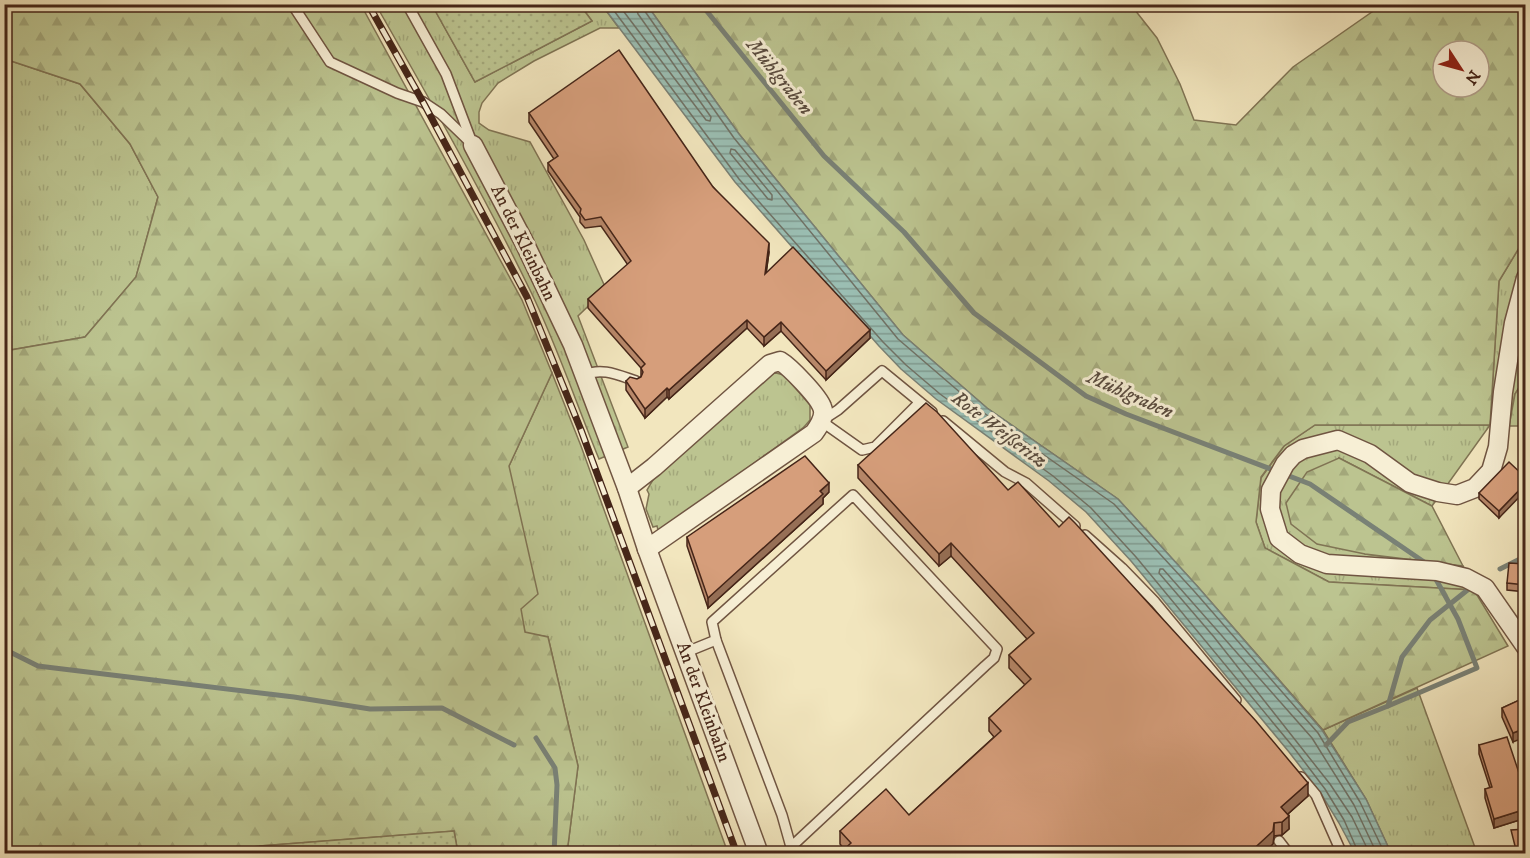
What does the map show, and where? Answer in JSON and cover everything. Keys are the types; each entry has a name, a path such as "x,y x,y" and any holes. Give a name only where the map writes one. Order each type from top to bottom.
{"street":[{"name":"An der Kleinbahn","path":"473,145 524,242 573,345 759,854"},
{"path":"1526,278 1514,323 1503,392 1498,447 1491,471 1475,488 1457,495 1410,483 1370,454 1338,440 1302,449 1285,464 1272,490 1270,509 1280,538 1300,554 1327,564 1428,571 1466,578 1485,588 1526,648"},
{"path":"627,488 654,467 770,364 780,361 790,366 822,407 821,421 814,433 647,549"}],"lane":[{"path":"292,4 330,62 397,93 423,102 441,114 473,145"},
{"name":"An der Kleinbahn","path":"407,4 446,74 473,145"},
{"path":"584,375 595,370 610,372 636,381"},
{"path":"920,402 875,447 862,450 821,421 838,410 882,371 920,402 1005,472 1026,483 1122,567 1155,602 1239,703"},
{"path":"782,854 791,847 990,662 998,649 853,495 712,622 716,640 782,815 791,847"},
{"path":"684,652 716,640"},
{"path":"1293,768 1316,795 1342,854"},
{"path":"1278,842 1290,854"}],"green space":[{"path":"5,5 361,5 522,300 552,373 509,466 538,594 521,609 525,632 548,637 578,766 567,853 458,853 454,831 260,846 196,854 5,853 5,351 85,337 136,277 158,197 130,144 80,84 5,59"},
{"path":"376,5 432,5 475,82 592,21 580,5 602,5 619,28 600,28 534,61 498,83 482,103 479,123 489,130 530,142 584,240 606,289 578,316 628,447 599,459 558,353 530,290 475,182"},
{"path":"432,5 580,5 592,21 475,82"},
{"path":"647,5 1131,5 1157,38 1180,84 1194,120 1236,125 1293,67 1380,5 1525,5 1525,238 1499,281 1490,425 1315,425 1284,446 1261,477 1256,522 1265,548 1329,582 1474,590 1508,646 1323,730 1118,499 987,408 903,335 739,134"},
{"path":"5,59 80,84 130,144 158,197 136,277 85,337 5,351"},
{"path":"1525,238 1525,378 1515,394 1509,426 1490,425 1499,281"},
{"path":"552,373 581,446 728,853 567,853 578,766 548,637 525,633 520,609 509,466"},
{"path":"770,374 784,375 810,405 810,420 804,427 663,529 658,530 657,526 653,527 646,509 649,494 647,490 654,478"},
{"path":"1525,378 1525,426 1509,426 1515,394"},
{"path":"1315,425 1490,425 1432,506 1339,458 1365,554 1463,566 1474,590 1329,582 1265,548 1256,522 1261,478 1284,446"},
{"path":"1339,458 1432,506 1463,566 1365,554 1317,544 1291,524 1286,503 1307,472"},
{"path":"1417,688 1477,853 1391,853 1366,799 1323,730"},
{"path":"454,831 458,853 263,854 260,846"},
{"path":"260,846 263,853 196,854"}],"water":[{"name":"Rote Weißeritz","path":"602,5 647,5 739,134 903,335 987,408 1118,499 1322,730 1366,799 1391,853 1355,853 1320,792 1289,752 1131,561 1086,512 1049,481 936,399 901,369 879,346 735,182"}],"building":[{"path":"619,50 713,187 769,243 765,274 793,247 870,330 826,371 781,322 764,337 747,320 645,409 626,381 630,377 637,379 641,377 643,372 641,368 645,364 588,299 631,261 601,217 585,220 580,213 581,209 548,163 558,156 529,113"},
{"path":"926,403 937,412 1008,490 1018,482 1059,527 1069,517 1256,721 1308,783 1281,807 1289,816 1282,822 1274,823 1273,831 1248,854 839,854 851,843 840,831 886,789 909,815 1001,731 989,718 1031,679 1009,655 1034,633 951,543 939,554 858,465"},
{"path":"805,456 829,483 820,491 823,494 708,598 687,537"},
{"path":"1509,462 1526,478 1526,483 1499,511 1479,493"},
{"path":"1509,563 1526,564 1526,585 1507,583"},
{"path":"1526,697 1526,728 1513,733 1502,708"},
{"path":"1507,737 1521,779 1526,778 1526,809 1494,819 1485,789 1492,787 1479,745"},
{"path":"1526,829 1526,854 1517,854 1511,830"}],"waterway":[{"name":"Mühlgraben","path":"701,4 824,156 904,232 974,313 1086,396 1126,414 1310,484 1427,564"},
{"path":"1500,569 1526,556"},
{"name":"Mühlgraben","path":"1388,706 1477,668 1458,619 1433,574"},
{"path":"1326,745 1348,722 1388,706 1402,657 1430,620 1470,588"},
{"path":"4,649 38,666 294,697 370,709 442,708 514,745"},
{"path":"536,738 555,768 557,785 554,854"}],"railway":[{"path":"368,4 527,297 581,430 737,854"}]}
